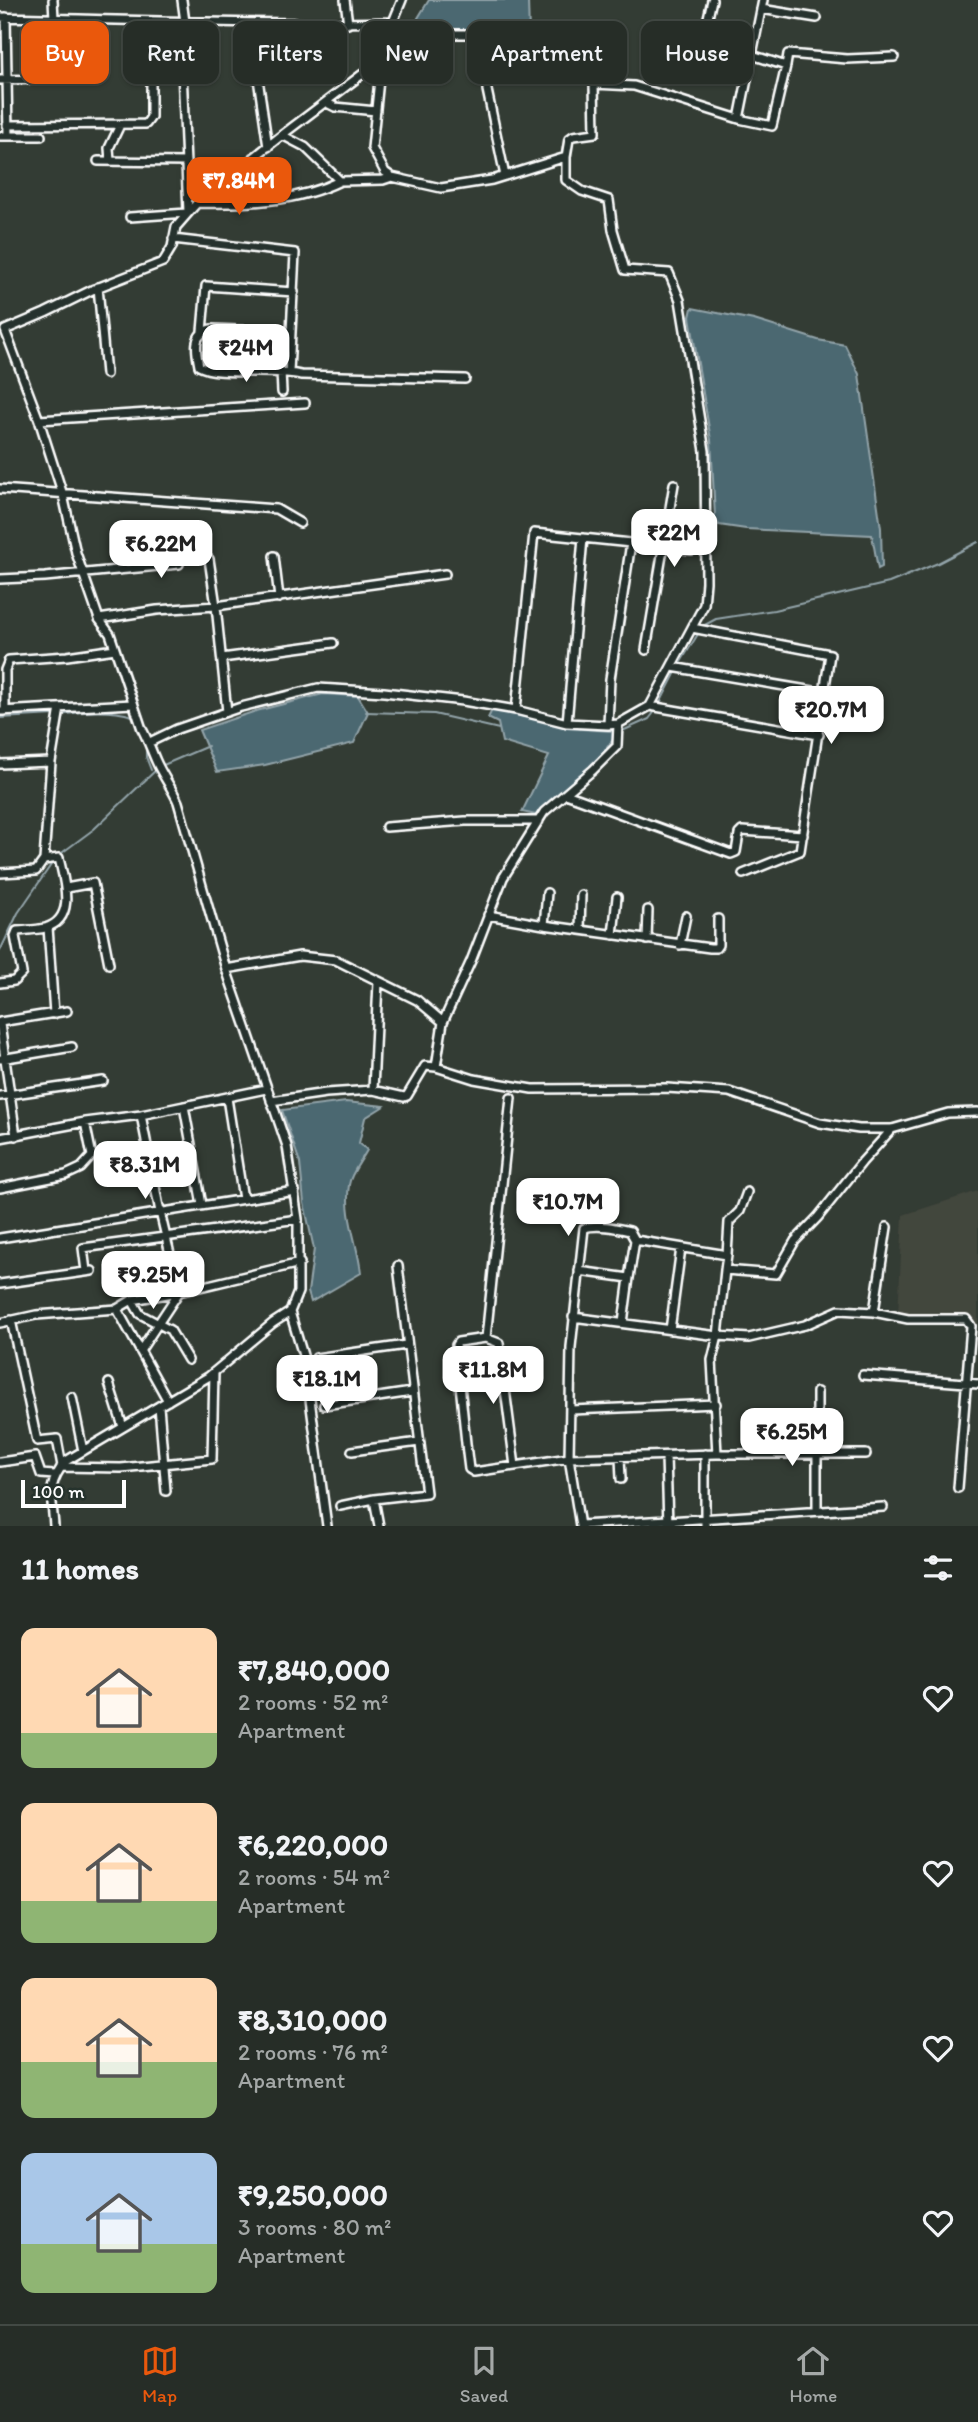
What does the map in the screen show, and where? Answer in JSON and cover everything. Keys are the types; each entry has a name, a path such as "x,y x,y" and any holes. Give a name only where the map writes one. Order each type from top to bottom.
{"street":[{"path":"53,0 54,18"},
{"path":"182,0 183,21"},
{"path":"345,0 348,24 361,23"},
{"path":"392,21 402,0"},
{"path":"707,21 712,0"},
{"path":"753,50 763,0"},
{"path":"761,9 817,18"},
{"path":"41,136 4,136 7,125 3,80 3,17 151,21"},
{"path":"618,730 655,706 698,629 704,605 705,452 680,300 669,272 625,270 613,230 609,200 582,191 566,180 569,139 595,133 594,84 635,86 740,119 772,125 788,54 847,59 894,57"},
{"path":"753,55 786,66"},
{"path":"54,1526 51,1491 54,1475 62,1466 214,1372 290,1312 298,1292 300,1263 295,1191 287,1146 226,969 178,802 142,729 110,634 99,619 82,572 63,495 39,420 3,330 98,287 163,262 172,247 176,228 197,203 361,76"},
{"path":"3,80 21,80"},
{"path":"7,125 146,124 150,120 150,84"},
{"path":"184,84 188,213"},
{"path":"259,84 268,147"},
{"path":"379,84 372,148 385,172 392,177 441,188 492,180 566,158"},
{"path":"487,84 505,176"},
{"path":"740,119 747,84"},
{"path":"327,103 335,107 376,111"},
{"path":"110,161 109,148 120,125"},
{"path":"282,135 305,147 340,181"},
{"path":"98,161 186,162"},
{"path":"197,203 236,204 321,190 340,181 383,180 392,177"},
{"path":"130,216 188,213"},
{"path":"173,239 295,253 290,332 282,392"},
{"path":"293,292 206,286 202,331 199,334 199,366 285,371 301,375 465,379"},
{"path":"98,287 106,374"},
{"path":"202,331 290,332"},
{"path":"39,420 305,403"},
{"path":"646,650 674,484"},
{"path":"0,489 276,509 300,523"},
{"path":"516,710 534,533 691,550 704,548"},
{"path":"567,723 583,538"},
{"path":"607,725 610,679 631,543"},
{"path":"274,556 279,598"},
{"path":"209,559 227,712"},
{"path":"0,579 179,564"},
{"path":"99,619 157,610 279,598 445,574"},
{"path":"698,629 830,653 799,853 743,874"},
{"path":"222,658 333,643"},
{"path":"115,649 9,660 5,670 3,711 133,704"},
{"path":"676,668 824,693"},
{"path":"150,742 177,729 227,712 317,688 384,692 516,710 567,723 607,725 618,730"},
{"path":"655,706 819,735"},
{"path":"0,873 36,871 46,860 51,762 60,708"},
{"path":"436,1067 443,1022 471,961 503,878 544,812 617,746 618,730"},
{"path":"0,764 51,762"},
{"path":"566,794 732,853 736,852 742,831 803,835"},
{"path":"386,827 465,821 539,821"},
{"path":"0,983 14,981 23,974 15,936 17,932 48,928 61,918 67,899 60,858 46,860"},
{"path":"66,888 93,883 109,964"},
{"path":"544,925 547,893"},
{"path":"580,930 581,895"},
{"path":"613,935 617,897"},
{"path":"648,940 649,910"},
{"path":"488,915 680,945 718,947 718,919"},
{"path":"680,945 686,916"},
{"path":"48,928 54,1014"},
{"path":"226,969 300,956 336,960 417,1000 443,1022"},
{"path":"373,1090 378,982"},
{"path":"16,1136 2,1058 0,1023 67,1011"},
{"path":"2,1058 72,1047"},
{"path":"271,1101 373,1090 407,1096 425,1066 474,1079 532,1089 667,1088 729,1092 820,1123 859,1129 892,1129 948,1112 978,1112"},
{"path":"0,1096 103,1081"},
{"path":"0,1138 85,1122 141,1115 265,1088"},
{"path":"227,1098 243,1199"},
{"path":"486,1338 512,1098"},
{"path":"184,1106 202,1205"},
{"path":"140,1351 179,1292 141,1115"},
{"path":"0,1188 66,1175 81,1168 92,1156 85,1122"},
{"path":"725,1270 776,1274 795,1241 892,1129"},
{"path":"0,1238 295,1191"},
{"path":"717,1454 712,1360 718,1336 729,1222 740,1211 747,1192"},
{"path":"0,1284 89,1271 83,1248 298,1219"},
{"path":"623,1323 635,1240 630,1231 587,1226 583,1230 573,1317 569,1458 580,1525 704,1523 883,1507"},
{"path":"874,1312 887,1227"},
{"path":"635,1240 727,1255"},
{"path":"670,1330 681,1248"},
{"path":"0,1323 36,1315 117,1309 132,1300 179,1292 300,1263"},
{"path":"340,1506 426,1493 398,1266"},
{"path":"579,1271 629,1278"},
{"path":"132,1300 140,1314 170,1330"},
{"path":"169,1308 170,1330 188,1360"},
{"path":"117,1309 168,1401"},
{"path":"573,1317 750,1338 805,1325 839,1310 874,1312 908,1319 966,1320 971,1326 958,1488"},
{"path":"290,1312 305,1362 327,1526"},
{"path":"11,1320 37,1441 57,1439 62,1466"},
{"path":"515,1466 499,1343 486,1338 456,1345 470,1469 474,1472 515,1466 569,1458 705,1454 866,1454"},
{"path":"316,1358 406,1345"},
{"path":"62,1466 121,1468 212,1459 214,1372"},
{"path":"863,1375 978,1384"},
{"path":"108,1383 124,1427"},
{"path":"324,1405 412,1392"},
{"path":"817,1392 817,1511"},
{"path":"72,1397 83,1451"},
{"path":"571,1410 716,1404"},
{"path":"159,1406 166,1491"},
{"path":"352,1451 419,1443"},
{"path":"704,1523 705,1454"},
{"path":"666,1456 668,1522"},
{"path":"0,1462 35,1457 41,1474 54,1475"},
{"path":"620,1457 621,1479"},
{"path":"374,1499 379,1526"}],"shaded area":[{"path":"978,1191 978,1325 898,1315 903,1215"}],"water":[{"path":"429,0 528,0 529,21 467,21 467,30 453,30 453,21 418,21"},
{"path":"692,308 754,320 818,340 845,345 859,374 881,528 882,567 878,569 872,535 746,529 719,525 715,517 711,440 690,317"},
{"path":"323,694 358,696 368,712 354,743 265,765 217,772 199,730 256,711"},
{"path":"492,710 583,729 613,731 614,738 600,757 536,815 522,812 549,756 502,742 498,723 488,718"},
{"path":"346,1102 384,1106 365,1118 359,1143 367,1150 349,1185 348,1207 361,1273 311,1302 308,1292 314,1249 304,1203 300,1163 282,1110"}],"waterway":[{"path":"703,626 716,619 774,610 889,583 938,563 978,542"},
{"path":"679,665 698,634"},
{"path":"659,705 677,670"},
{"path":"620,732 649,719 656,710"},
{"path":"60,715 115,712 133,716 136,724"},
{"path":"366,712 434,714 499,729"},
{"path":"0,718 55,715"},
{"path":"146,745 146,757 151,770"},
{"path":"161,766 208,746"},
{"path":"59,855 94,829 157,769"},
{"path":"0,951 18,913 53,862"}]}
